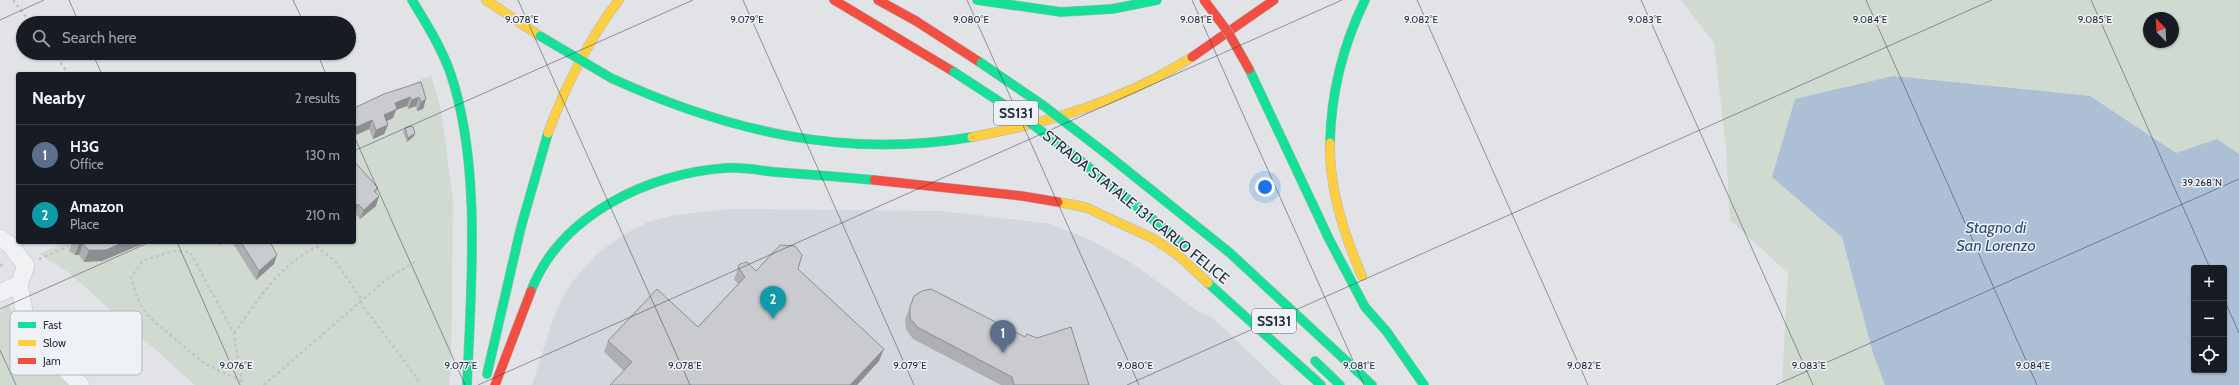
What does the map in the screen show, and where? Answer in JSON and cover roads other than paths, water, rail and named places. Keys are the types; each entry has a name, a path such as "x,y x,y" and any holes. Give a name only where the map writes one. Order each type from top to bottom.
{"highway":[{"path":"412,0 429,27 450,72 462,120 469,172 472,271 467,385"},
{"path":"486,0 540,36 611,78 661,101 715,120 784,137 850,144 917,143 982,137 1045,121 1130,91 1200,53 1274,0"},
{"path":"484,385 521,227 538,163 560,99 608,14 619,0"},
{"name":"STRADA STATALE 131 CARLO FELICE","path":"834,0 954,72 1017,113 1076,157 1192,252"},
{"name":"STRADA STATALE 131 CARLO FELICE","path":"878,0 916,21 981,63 1044,106 1104,152 1230,252 1372,385"},
{"path":"977,0 1061,12 1112,9 1157,0"},
{"path":"1204,0 1228,32 1249,69 1329,238 1365,307 1387,332 1424,385"},
{"path":"1364,0 1342,57 1332,107 1330,140 1331,168 1343,225 1365,283"},
{"path":"495,385 536,277 559,243 587,218 627,193 674,177 727,168 853,177 1022,196 1085,207 1154,240 1178,255 1321,385"},
{"path":"1374,304 1387,332"},
{"path":"1307,353 1340,385"}],"street":[{"path":"0,238 10,245 26,266 20,284 24,311"},
{"path":"0,294 20,284"},
{"path":"71,375 81,385"}],"water":[{"name":"Stagno di San Lorenzo","path":"1893,76 2090,96 2176,153 2217,139 2239,154 2239,385 1885,385 1873,353 1842,237 1772,177 1795,99"}],"place":[{"name":"Amazon","path":"773,319"},
{"name":"H3G","path":"1003,353"}]}
